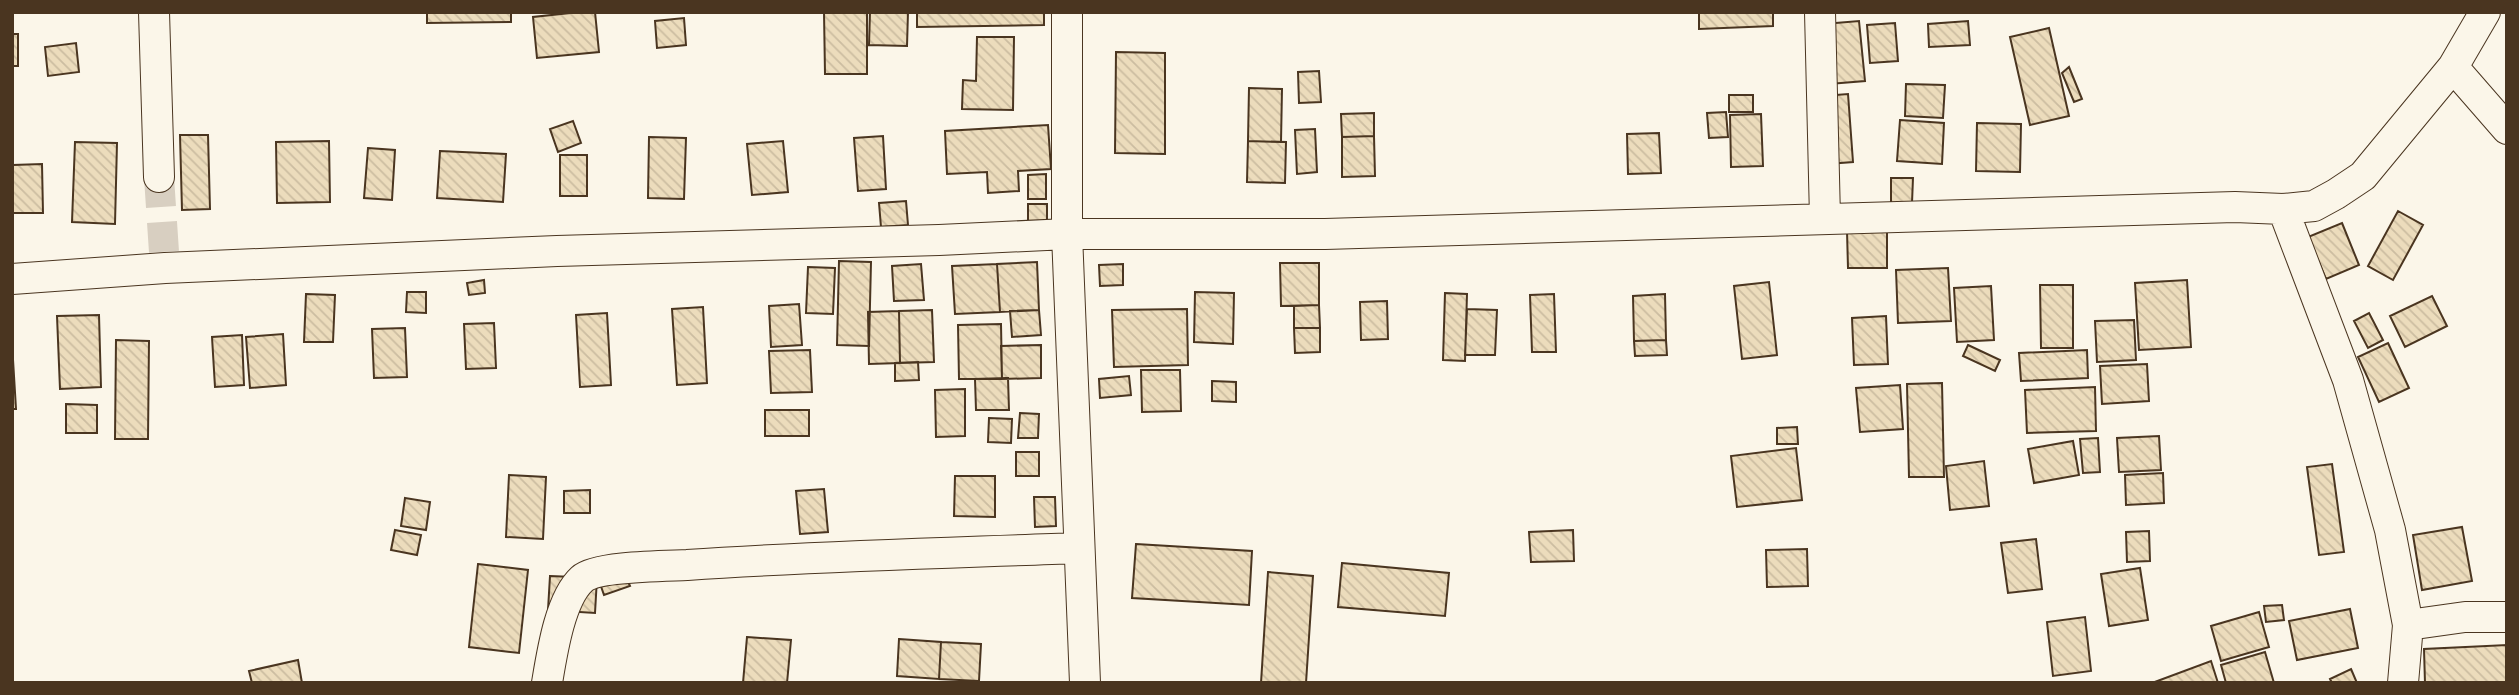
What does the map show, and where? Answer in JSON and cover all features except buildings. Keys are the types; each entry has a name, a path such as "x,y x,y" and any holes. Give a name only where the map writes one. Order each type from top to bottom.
{"street":[{"path":"154,12 159,177"},
{"path":"1067,12 1067,234 1086,683"},
{"path":"1820,12 1825,218"},
{"path":"12,279 164,260 925,241 1067,234 1325,234 1825,218 2057,214 2235,206 2284,209 2314,206 2362,176 2453,67 2485,12"},
{"path":"2453,67 2499,119"},
{"path":"2284,209 2348,380 2390,530 2408,625 2403,683"},
{"path":"547,683 563,614 574,588 584,576 613,569 759,560 1079,548"},
{"path":"2408,625 2465,617 2507,617"}],"tunnel":[{"path":"159,177 164,252"}]}
